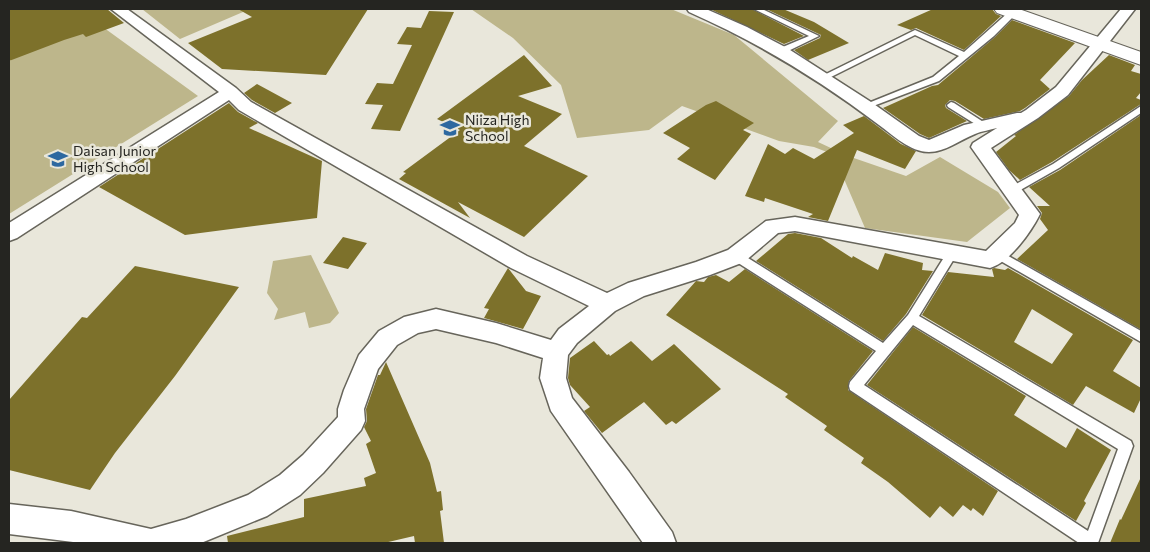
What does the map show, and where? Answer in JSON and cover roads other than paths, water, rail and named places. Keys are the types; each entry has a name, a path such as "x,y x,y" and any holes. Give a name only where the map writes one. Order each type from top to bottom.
{"street":[{"path":"118,9 230,92 245,106 519,262 607,304"},
{"path":"694,9 742,30 780,51 865,106 912,140 927,146 936,145 983,125 1032,114"},
{"path":"661,543 619,482 560,403 553,378 556,352 568,336 607,304 636,289 702,269 736,256 773,226 795,224 990,260 1023,228 1030,214 980,147 1032,114 1062,91 1128,9"},
{"path":"1009,11 1141,60"},
{"path":"9,233 230,92"},
{"path":"9,519 71,526 156,543 186,534 257,506 290,485 314,464 352,421 351,409 368,363 388,338 412,324 436,320 496,333 556,352"}],"lane":[{"path":"757,9 816,36 780,51"},
{"path":"865,106 936,79 964,55 1009,11"},
{"path":"822,78 915,32 964,55"},
{"path":"951,106 983,125"},
{"path":"1012,191 1056,166 1141,109"},
{"path":"996,253 1141,337"},
{"path":"912,318 1126,446 1091,542 855,386 912,318 952,254"},
{"path":"736,256 884,350"}],"place":[{"name":"Niiza High School","path":"450,128"},
{"name":"Daisan Junior High School","path":"58,159"}]}
